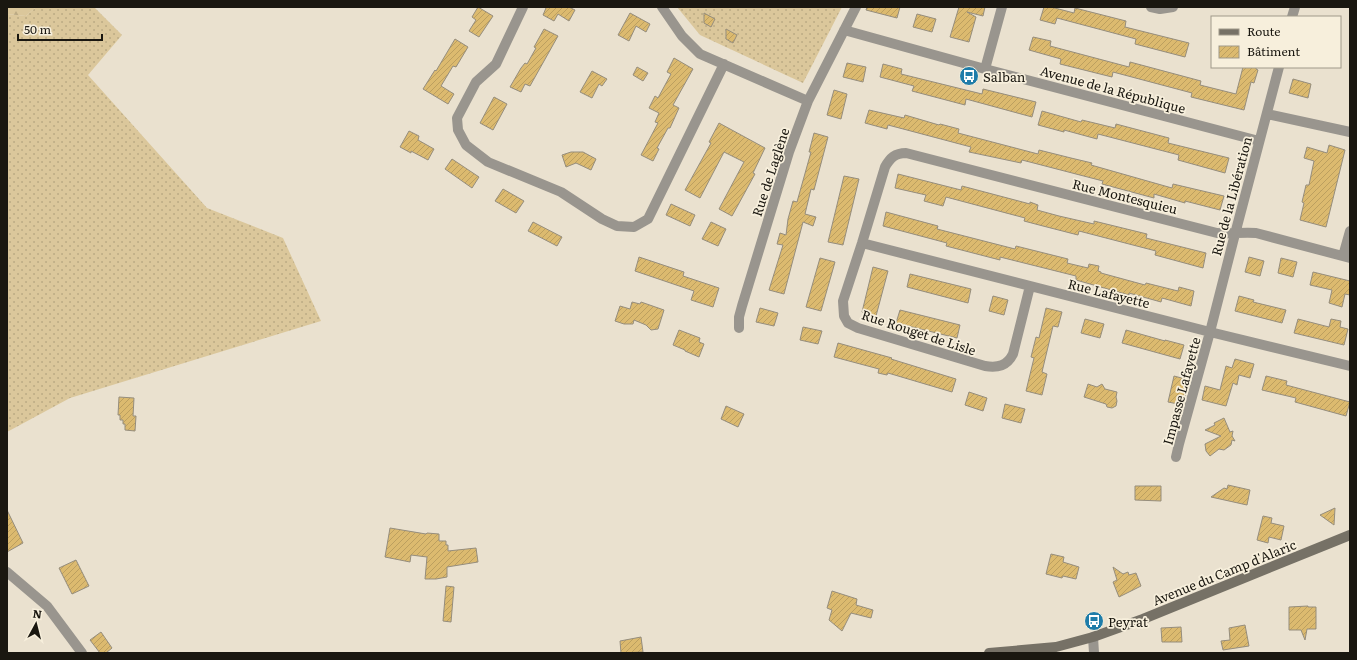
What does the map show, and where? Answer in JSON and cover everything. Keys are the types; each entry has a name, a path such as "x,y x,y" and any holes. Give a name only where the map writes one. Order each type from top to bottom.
{"main road":[{"name":"Avenue du Camp d'Alaric","path":"989,653 1056,646 1093,637 1143,619 1350,535"}],"street":[{"path":"524,7 496,64 476,82 457,118 458,130 466,145 488,162 561,192 602,219 617,226 634,227 648,219 724,64"},
{"path":"662,7 682,36 700,54 808,101"},
{"name":"Rue de Laglène","path":"739,328 739,317 742,306 789,152 808,101 856,7"},
{"path":"985,69 1002,7"},
{"path":"1151,7 1160,9 1173,7"},
{"name":"Avenue de la République","path":"844,30 985,69 1259,141"},
{"name":"Rue de la Libération","path":"1210,332 1234,234 1279,68"},
{"path":"1267,114 1350,132"},
{"name":"Rue Montesquieu","path":"894,155 906,153 1217,233 1256,233 1347,257"},
{"name":"Rue Rouget de Lisle","path":"894,155 889,159 885,167 843,301 844,316 848,322 858,328 985,366 998,367 1009,362 1013,354 1030,286"},
{"path":"1347,257 1350,232"},
{"name":"Rue Lafayette","path":"862,243 1210,332 1350,366"},
{"name":"Impasse Lafayette","path":"1176,457 1210,332"},
{"path":"7,572 47,606 82,653"},
{"path":"1093,637 1094,653"}],"green space":[{"path":"7,7 36,7 26,16 7,14"},
{"path":"36,7 94,7 122,35 88,75 207,208 283,238 321,321 70,398 7,432 7,14 26,16"},
{"path":"677,7 842,7 803,83 700,35"}],"building":[{"path":"478,7 493,16 479,37 469,31 476,20 472,17"},
{"path":"544,7 569,7 575,10 569,21 558,14 554,21 543,15 546,8"},
{"path":"867,7 900,7 897,18 866,10"},
{"path":"959,7 985,7 983,16 967,12 976,17 969,42 950,37"},
{"path":"1044,7 1051,7 1074,13 1075,8 1126,21 1125,27 1189,43 1185,57 1135,44 1136,39 1057,18 1055,24 1040,20"},
{"path":"630,13 650,24 646,32 636,26 629,41 618,35"},
{"path":"704,13 715,19 711,27 704,23"},
{"path":"917,14 936,19 932,32 913,27"},
{"path":"544,29 558,36 530,86 525,84 521,92 510,87 521,68 525,63 527,64"},
{"path":"726,29 737,35 733,43 726,39"},
{"path":"1033,37 1051,41 1050,46 1129,67 1130,62 1201,81 1200,85 1236,94 1243,68 1256,68 1258,70 1254,83 1251,82 1244,110 1191,97 1192,93 1113,72 1112,77 1060,64 1061,59 1029,50"},
{"path":"455,39 468,47 456,67 453,66 441,86 454,94 448,104 423,89 435,70 436,71"},
{"path":"674,58 693,69 673,105 679,108 670,128 668,128 657,148 659,149 653,161 641,155 658,123 655,122 659,113 649,108 655,96 658,98 671,74 667,72"},
{"path":"847,63 866,67 863,82 843,77"},
{"path":"883,64 902,69 901,74 982,94 983,89 1036,102 1032,117 966,99 965,105 912,91 914,86 880,77"},
{"path":"637,67 648,73 643,81 633,75"},
{"path":"592,71 607,79 602,86 599,84 592,98 580,92"},
{"path":"1293,79 1311,84 1308,98 1289,93"},
{"path":"834,90 847,94 841,119 827,115"},
{"path":"494,97 507,104 493,130 480,123"},
{"path":"869,110 904,118 905,115 939,125 940,124 959,129 958,133 1038,154 1039,150 1092,163 1091,165 1172,188 1173,184 1224,196 1220,210 1185,201 1185,203 1154,194 1154,198 1102,184 1103,181 1022,160 1021,163 969,152 971,147 888,125 887,129 865,123"},
{"path":"1042,111 1081,122 1082,120 1115,128 1116,124 1169,138 1168,143 1229,158 1225,173 1178,160 1179,155 1098,134 1097,139 1038,125"},
{"path":"719,123 765,148 753,173 755,174 732,216 719,209 744,162 724,152 700,198 685,190 711,143 709,142"},
{"path":"409,131 419,136 418,140 434,149 428,160 400,147"},
{"path":"814,133 828,137 814,190 811,189 805,214 816,217 813,226 803,222 784,294 769,290 783,245 777,244 780,233 786,235 788,219 793,201 797,202 811,152 809,152"},
{"path":"1329,145 1345,150 1326,227 1300,220 1306,185 1309,185 1314,161 1304,158 1307,147 1327,153"},
{"path":"571,152 583,152 596,159 591,170 576,163 566,167 562,155"},
{"path":"452,159 479,177 472,188 445,169"},
{"path":"898,174 961,190 962,186 1030,204 1030,202 1038,205 1037,210 1094,224 1094,221 1147,234 1146,238 1206,253 1203,268 1155,255 1156,251 1079,231 1078,235 1043,226 1024,221 1025,218 946,197 943,206 924,201 926,195 895,188"},
{"path":"844,176 859,179 843,245 828,242"},
{"path":"503,189 524,201 516,213 495,201"},
{"path":"671,204 695,215 690,226 666,215"},
{"path":"886,212 938,226 937,229 1015,249 1016,246 1068,259 1067,263 1088,268 1089,264 1099,266 1098,271 1101,273 1145,285 1146,283 1178,291 1179,287 1194,291 1191,306 1162,298 1161,302 1129,293 1129,295 1076,280 1076,276 1000,257 1000,260 946,246 947,243 883,226"},
{"path":"533,222 562,237 557,246 528,231"},
{"path":"711,222 726,229 718,246 702,239"},
{"path":"639,257 684,272 683,276 719,288 713,307 691,300 694,291 635,271"},
{"path":"1249,257 1264,261 1260,276 1245,272"},
{"path":"820,258 835,262 821,311 806,307"},
{"path":"1281,258 1297,262 1293,277 1278,273"},
{"path":"873,267 888,271 876,316 862,312"},
{"path":"1313,272 1350,281 1350,295 1345,294 1342,307 1329,303 1332,290 1310,285"},
{"path":"910,274 971,289 968,303 907,287"},
{"path":"993,296 1008,300 1004,315 989,311"},
{"path":"1239,296 1254,300 1253,302 1286,310 1282,323 1235,311"},
{"path":"632,302 640,304 641,302 664,310 658,329 651,330 646,325 634,320 633,324 624,324 615,321 620,306 630,309"},
{"path":"760,308 778,313 774,326 756,322"},
{"path":"1046,308 1062,312 1058,327 1053,326 1042,372 1047,374 1042,395 1026,391 1034,358 1031,357 1036,337 1039,338"},
{"path":"900,310 960,325 957,338 896,323"},
{"path":"1085,319 1104,324 1100,338 1081,333"},
{"path":"1298,319 1329,327 1331,319 1341,321 1340,327 1348,329 1344,345 1294,333"},
{"path":"803,327 822,331 818,344 800,340"},
{"path":"679,330 700,338 699,342 704,344 699,357 673,345"},
{"path":"1126,330 1184,345 1180,359 1122,343"},
{"path":"838,343 892,358 891,359 956,379 952,392 888,373 887,375 878,373 879,369 834,357"},
{"path":"1235,359 1254,364 1250,378 1239,375 1237,385 1233,383 1226,406 1202,400 1205,386 1220,390 1226,366 1232,368"},
{"path":"1174,376 1189,380 1183,405 1168,402"},
{"path":"1266,376 1287,381 1286,385 1350,402 1346,416 1295,402 1296,398 1262,390"},
{"path":"1088,384 1097,387 1102,384 1105,389 1117,392 1116,406 1112,408 1107,407 1106,404 1084,397"},
{"path":"969,392 987,398 983,411 965,405"},
{"path":"119,397 134,398 133,416 136,416 135,431 125,430 123,420 120,420 120,415 118,415"},
{"path":"1005,404 1025,409 1021,423 1002,418"},
{"path":"726,406 744,414 738,427 721,419"},
{"path":"1224,418 1230,432 1233,431 1232,436 1235,441 1232,440 1231,445 1224,450 1219,449 1210,456 1206,451 1205,444 1221,436 1205,430"},
{"path":"1228,485 1250,490 1247,505 1211,497 1224,488 1227,489"},
{"path":"1135,486 1161,486 1161,501 1135,500"},
{"path":"1335,508 1334,525 1320,515"},
{"path":"7,510 23,543 7,552"},
{"path":"1263,516 1272,518 1271,523 1284,526 1281,540 1269,537 1268,543 1257,540"},
{"path":"390,528 426,534 439,534 439,541 446,541 448,551 476,548 478,562 447,567 447,577 425,579 427,557 411,555 410,562 385,557"},
{"path":"1051,554 1064,557 1063,562 1079,567 1076,579 1063,576 1062,578 1046,574"},
{"path":"76,560 89,586 72,594 59,568"},
{"path":"1113,567 1123,574 1128,572 1129,575 1136,573 1141,586 1119,597 1113,582 1117,580"},
{"path":"446,586 454,587 451,622 443,621"},
{"path":"832,591 857,599 856,605 873,610 871,618 851,613 842,631 829,620 832,610 827,608"},
{"path":"1289,607 1316,607 1316,629 1307,629 1305,640 1301,630 1289,630"},
{"path":"1245,625 1249,646 1223,650 1221,641 1230,640 1229,628"},
{"path":"1181,627 1182,642 1162,642 1161,628"},
{"path":"101,632 112,648 106,653 100,653 90,640"},
{"path":"641,637 643,652 621,653 620,641"}],"place":[{"name":"Salban","path":"969,76"},
{"name":"Peyrat","path":"1094,621"}]}
